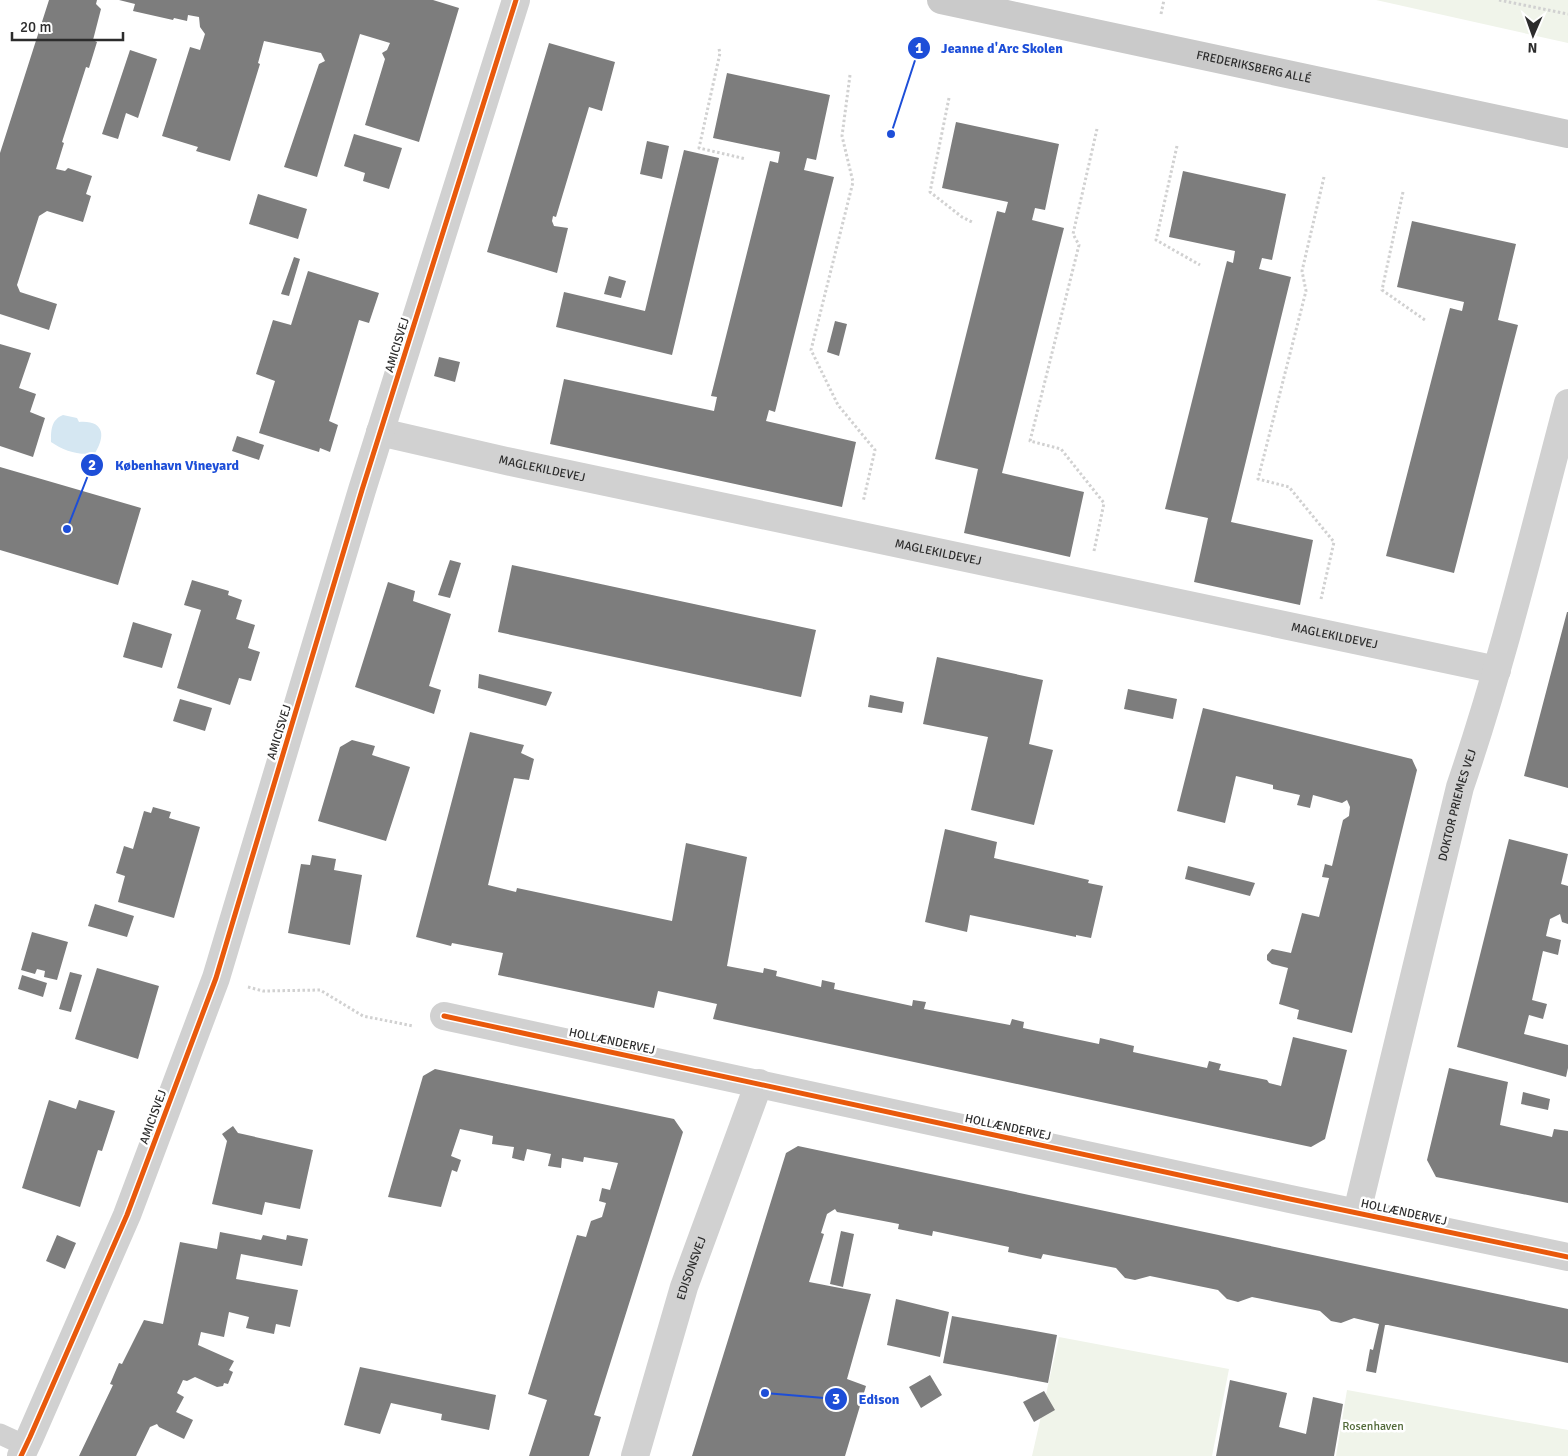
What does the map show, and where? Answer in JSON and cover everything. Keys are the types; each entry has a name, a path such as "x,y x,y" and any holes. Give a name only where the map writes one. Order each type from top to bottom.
{"street":[{"name":"AMICISVEJ","path":"23,1451 127,1215 216,978 380,432 516,0"},
{"name":"FREDERIKSBERG ALLÉ","path":"941,0 1568,134"},
{"name":"DOKTOR PRIEMES VEJ","path":"1356,1212 1460,787 1476,742 1568,403"},
{"name":"MAGLEKILDEVEJ","path":"380,432 1496,670"},
{"name":"HOLLÆNDERVEJ","path":"444,1016 1568,1256"},
{"name":"EDISONSVEJ","path":"636,1456 684,1287 759,1083"}],"lane":[{"path":"0,1434 23,1451"}],"path":[{"path":"1499,0 1568,14"},
{"path":"719,49 699,148 746,158"},
{"path":"850,76 842,136 852,182 811,350 838,405 875,450 855,534"},
{"path":"949,98 930,192 962,218 972,222"},
{"path":"1087,583 1104,503 1061,450 1030,441 1079,245 1073,234 1097,129"},
{"path":"1178,146 1156,240 1200,265"},
{"path":"1314,631 1334,542 1289,486 1258,479 1306,291 1302,272 1324,177"},
{"path":"1403,192 1382,290 1425,320"},
{"path":"216,978 263,991 320,990 363,1016 411,1027 444,1016"}],"green space":[{"path":"1376,0 1568,0 1568,43"},
{"path":"1059,1337 1229,1369 1212,1456 1032,1456"},
{"name":"Rosenhaven","path":"1347,1390 1568,1430 1568,1456 1336,1456"}],"water":[{"path":"63,415 77,418 79,422 87,422 98,426 101,441 95,453 72,452 51,442 54,423"}],"building":[{"path":"49,0 97,0 96,4 101,9 93,40 97,42 89,68 86,67 62,142 64,143 56,169 65,171 68,168 92,176 86,194 91,196 83,222 47,211 39,216 17,285 20,292 57,304 49,330 0,314 0,153"},
{"path":"119,0 433,0 459,8 419,142 365,125 385,59 382,53 387,50 390,43 360,34 317,177 284,167 319,64 325,61 321,53 264,41 258,63 260,64 230,161 196,151 198,147 162,136 190,47 200,50 205,34 200,27 199,17 188,15 187,21 174,18 173,20 133,11 135,4"},
{"path":"549,43 615,62 602,111 589,107 556,217 553,216 554,226 568,228 557,273 487,252"},
{"path":"130,50 157,59 138,118 126,113 118,139 102,134"},
{"path":"727,73 830,95 816,160 807,158 804,170 834,177 775,412 769,410 766,421 856,442 842,507 550,444 564,379 714,411 717,397 711,396 770,161 778,163 780,152 713,138"},
{"path":"956,122 1059,144 1045,210 1035,208 1032,220 1064,228 1002,473 1084,492 1070,557 964,533 978,469 935,459 997,211 1005,213 1008,202 942,188"},
{"path":"354,134 402,148 389,189 363,181 365,173 344,166"},
{"path":"647,141 669,146 662,179 640,174"},
{"path":"684,150 719,158 672,355 556,327 564,292 645,311"},
{"path":"1183,171 1286,194 1272,260 1262,258 1259,269 1291,277 1231,522 1313,540 1300,605 1194,582 1208,518 1165,509 1227,261 1233,263 1235,251 1169,237"},
{"path":"258,194 307,209 298,239 249,224"},
{"path":"1412,221 1516,244 1498,320 1518,325 1454,573 1386,556 1450,308 1462,311 1464,302 1397,287"},
{"path":"294,257 300,259 289,296 281,294"},
{"path":"308,271 379,293 369,323 359,320 329,421 338,425 330,452 320,448 319,452 259,433 275,381 256,374 273,320 291,325"},
{"path":"609,276 626,281 621,298 604,294"},
{"path":"835,321 847,324 839,356 827,352"},
{"path":"0,344 31,353 19,388 36,394 30,412 45,418 33,457 0,446"},
{"path":"439,357 460,362 455,382 434,376"},
{"path":"237,436 264,445 259,460 232,451"},
{"path":"0,467 141,508 118,585 0,550"},
{"path":"450,560 461,563 450,598 438,595"},
{"path":"512,565 816,630 801,697 498,632"},
{"path":"192,580 229,591 228,595 242,600 236,619 255,625 248,648 260,652 251,681 239,678 230,705 177,688 201,610 184,605"},
{"path":"388,582 415,591 413,601 451,614 429,686 441,690 434,714 355,687"},
{"path":"1568,612 1568,788 1524,776"},
{"path":"133,622 172,634 162,668 123,657"},
{"path":"937,657 1043,680 1029,744 1053,750 1034,825 971,810 988,737 923,724"},
{"path":"479,674 552,692 546,706 478,688"},
{"path":"1128,689 1177,699 1173,719 1124,709"},
{"path":"870,695 904,702 902,713 868,707"},
{"path":"180,699 212,708 205,731 173,721"},
{"path":"1203,708 1412,759 1417,770 1352,1033 1297,1019 1299,1010 1279,1004 1288,968 1272,964 1267,960 1267,955 1272,949 1291,953 1302,913 1319,917 1329,878 1322,877 1325,864 1332,866 1343,820 1349,816 1350,807 1347,800 1342,803 1313,795 1310,808 1297,805 1300,795 1273,789 1273,785 1236,776 1225,823 1177,811"},
{"path":"470,732 524,745 521,753 534,759 529,780 514,778 488,885 516,892 517,888 672,921 686,843 747,857 727,966 763,973 764,968 777,971 776,976 821,987 822,980 835,983 834,989 912,1006 913,1000 926,1002 924,1009 1010,1025 1012,1019 1024,1022 1023,1028 1099,1044 1100,1038 1134,1046 1133,1052 1207,1068 1209,1061 1221,1064 1219,1070 1267,1080 1269,1083 1281,1086 1293,1037 1347,1050 1325,1139 1311,1147 713,1019 717,1004 658,991 654,1008 498,975 503,953 452,943 451,946 416,937"},
{"path":"352,740 375,746 372,755 410,767 386,841 318,821 340,747"},
{"path":"153,807 171,812 169,818 200,827 174,918 118,902 125,876 116,873 124,846 133,849 144,811 151,813"},
{"path":"945,829 997,842 994,858 1089,880 1088,883 1103,886 1091,938 1076,935 1076,937 970,915 967,932 925,922"},
{"path":"1509,839 1568,854 1561,884 1568,886 1568,924 1562,922 1560,914 1550,919 1546,936 1561,940 1558,955 1543,951 1532,1000 1547,1004 1543,1019 1529,1015 1524,1034 1568,1045 1566,1077 1457,1047"},
{"path":"312,855 336,859 334,870 362,875 350,945 288,933 301,864 310,865"},
{"path":"1188,866 1255,883 1250,896 1185,879"},
{"path":"95,904 134,916 127,937 88,926"},
{"path":"32,932 68,942 57,980 44,977 45,971 37,969 35,974 21,970"},
{"path":"97,968 159,986 138,1059 75,1039"},
{"path":"70,972 82,975 71,1012 59,1009"},
{"path":"22,975 47,983 43,997 18,989"},
{"path":"1449,1068 1508,1082 1500,1125 1552,1137 1554,1129 1568,1131 1568,1203 1436,1177 1427,1160"},
{"path":"435,1069 674,1119 683,1132 594,1415 601,1417 589,1456 529,1456 547,1400 528,1394 577,1235 586,1237 591,1221 602,1217 606,1203 599,1201 602,1188 610,1190 618,1163 584,1157 583,1162 562,1158 561,1168 548,1166 551,1154 527,1149 524,1161 512,1158 514,1147 492,1144 493,1136 460,1129 451,1156 461,1160 457,1172 452,1170 441,1207 388,1197 423,1076"},
{"path":"1523,1092 1550,1099 1548,1110 1521,1104"},
{"path":"49,1100 76,1109 79,1100 115,1111 102,1151 98,1150 80,1207 22,1188"},
{"path":"233,1126 238,1133 313,1150 300,1209 265,1202 262,1215 212,1204 227,1141 222,1134"},
{"path":"798,1146 1568,1309 1568,1363 1385,1325 1376,1373 1366,1371 1370,1349 1373,1350 1379,1324 1354,1318 1341,1323 1331,1321 1320,1311 1252,1297 1238,1302 1227,1299 1218,1290 1150,1276 1135,1280 1125,1278 1116,1268 1043,1254 1041,1259 1008,1252 1009,1247 933,1231 932,1236 898,1229 899,1224 837,1212 835,1209 827,1214 821,1233 824,1234 809,1282 871,1294 847,1379 866,1386 845,1456 692,1456 786,1153"},
{"path":"841,1231 854,1234 843,1287 830,1284"},
{"path":"220,1232 261,1240 263,1235 286,1240 287,1235 308,1239 302,1266 241,1254 236,1279 298,1290 290,1327 276,1324 274,1334 246,1328 249,1317 229,1312 224,1337 201,1332 198,1345 234,1361 229,1370 233,1372 228,1384 224,1383 223,1386 217,1387 195,1377 187,1381 183,1380 177,1393 184,1397 176,1412 193,1420 184,1439 159,1427 157,1424 150,1427 136,1456 79,1456 113,1385 110,1384 119,1363 122,1364 144,1320 163,1324 180,1242 217,1249"},
{"path":"57,1235 76,1243 65,1269 46,1261"},
{"path":"896,1299 949,1312 940,1357 887,1345"},
{"path":"952,1316 1057,1335 1048,1383 943,1363"},
{"path":"360,1367 496,1395 489,1430 441,1420 442,1414 391,1403 380,1434 344,1425"},
{"path":"930,1375 942,1395 921,1408 909,1387"},
{"path":"1230,1380 1287,1393 1279,1427 1306,1434 1313,1397 1343,1404 1334,1456 1216,1456"},
{"path":"1044,1391 1055,1410 1034,1422 1023,1402"}],"cycle path":[{"path":"21,1456 127,1215 216,978 362,490 516,0"},
{"path":"444,1016 1290,1199 1568,1257"}],"place":[{"name":"Jeanne d'Arc Skolen","path":"891,134"},
{"name":"København Vineyard","path":"67,529"},
{"name":"Edison","path":"765,1393"}]}
